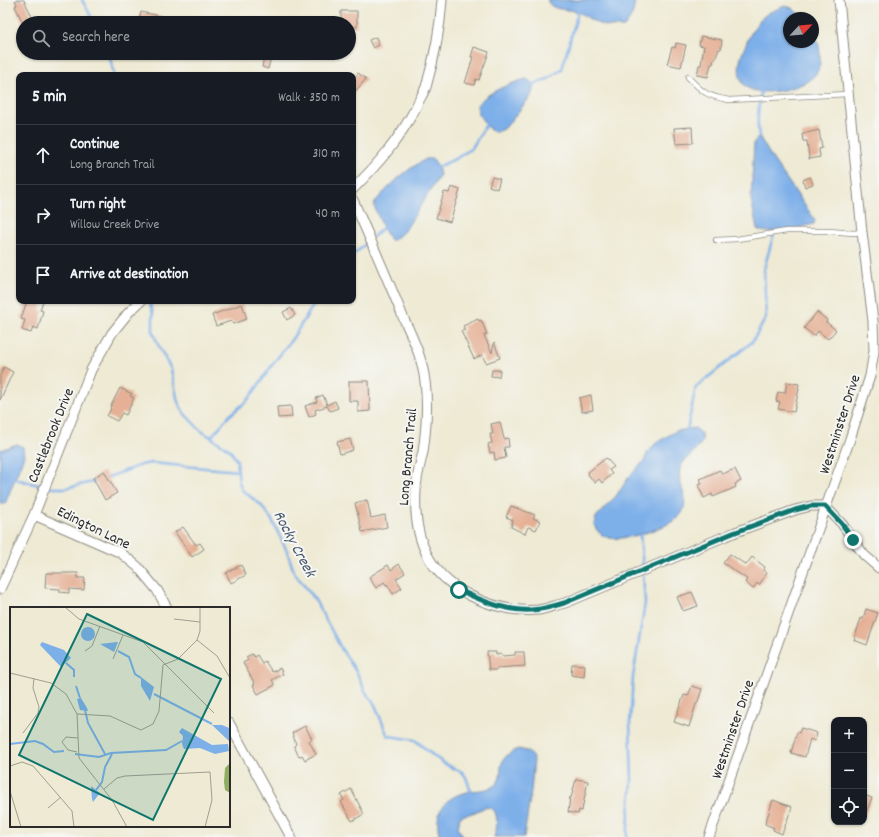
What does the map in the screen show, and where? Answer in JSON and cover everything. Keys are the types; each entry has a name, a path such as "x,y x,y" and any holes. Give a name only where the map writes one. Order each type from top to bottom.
{"street":[{"path":"356,186 375,167 395,142 410,118 425,89 435,48 442,0"},
{"name":"Westminster Drive","path":"709,837 850,439 870,376 874,351 873,321 862,232 839,0"},
{"name":"Long Branch Trail","path":"356,207 399,306 422,364 426,390 426,417 423,450 416,490 416,512 419,535 426,554 440,574 459,590 483,602 524,610 540,610 564,603 733,533 795,510 811,506 825,506"},
{"name":"Castlebrook Drive","path":"0,589 34,515 91,370 112,334 129,312 138,304"},
{"path":"825,506 842,524 864,555 879,568"},
{"name":"Edington Lane","path":"34,515 121,553 138,567 157,590 166,607"},
{"path":"230,725 291,837"}],"lane":[{"path":"688,77 702,92 715,98 729,100 848,94"},
{"path":"716,240 737,239 786,231 862,232"}],"water":[{"path":"547,0 635,0 632,14 624,27 603,25 594,22 578,12 556,8 549,4"},
{"path":"785,6 792,8 796,12 783,12 783,48 819,48 820,64 818,71 813,77 808,81 794,87 768,92 752,90 748,88 741,80 739,70 741,59 751,33 757,23 770,12"},
{"path":"526,79 533,84 531,96 505,128 496,132 490,130 478,114 477,105 481,100 493,92"},
{"path":"759,136 772,158 815,220 814,224 776,232 757,229 751,199 754,142"},
{"path":"426,159 433,159 438,166 440,175 406,229 394,240 390,240 383,228 374,206 375,202 399,178 411,168"},
{"path":"695,428 701,433 702,438 701,443 682,464 680,469 680,480 685,500 683,511 678,517 650,532 638,535 610,538 600,533 594,525 596,517 616,496 629,477 644,461 648,452 656,443 676,431"},
{"path":"17,444 23,447 24,456 5,504 0,504 0,450"},
{"path":"518,749 527,751 534,759 531,792 524,837 494,837 497,823 495,813 489,808 482,808 474,813 460,817 458,828 464,837 440,837 438,819 443,806 448,800 463,793 493,787 500,777 502,763 505,758 510,753"}],"building":[{"path":"15,0 24,0 32,16 20,16 15,6 17,5"},
{"path":"341,11 357,11 357,27 356,16 341,16"},
{"path":"141,12 160,16 140,16"},
{"path":"701,36 722,40 721,49 719,49 713,64 711,64 708,77 697,75 699,65 701,65 704,46 699,45"},
{"path":"376,37 379,45 373,48 369,40"},
{"path":"676,43 686,45 681,67 667,64 672,47 675,48"},
{"path":"474,47 489,52 479,80 476,79 474,85 465,83 473,57 471,57"},
{"path":"263,60 270,60 268,69 262,67"},
{"path":"358,73 366,79 356,91 356,75"},
{"path":"692,127 693,143 676,144 674,128"},
{"path":"819,130 822,148 819,149 820,157 809,159 807,141 803,141 802,134"},
{"path":"492,177 500,179 497,189 489,186"},
{"path":"810,177 813,184 805,187 803,180"},
{"path":"451,187 460,190 450,222 436,218 444,192 449,193"},
{"path":"26,304 42,304 40,310 43,311 38,329 33,327 31,333 22,330 25,320 21,319"},
{"path":"242,304 247,319 233,324 231,321 216,326 212,315"},
{"path":"291,308 295,315 287,320 283,312"},
{"path":"817,312 836,330 828,339 818,331 814,336 804,328"},
{"path":"478,319 479,321 481,320 487,334 484,335 492,353 494,342 500,358 486,363 482,355 474,359 461,331 465,330 463,326"},
{"path":"4,367 13,372 0,400 0,376"},
{"path":"492,370 500,370 499,377 491,376"},
{"path":"349,381 369,381 370,411 358,412 358,401 349,401"},
{"path":"787,382 799,384 794,412 778,409 780,402 776,401 778,392 785,393"},
{"path":"120,388 132,394 130,396 134,398 126,415 122,413 117,421 107,416"},
{"path":"323,395 327,405 335,401 338,408 330,411 327,406 315,410 316,414 309,417 305,406 317,402 316,398"},
{"path":"591,395 593,410 582,412 579,398"},
{"path":"291,406 292,417 278,418 277,407"},
{"path":"500,422 504,439 508,438 509,447 504,447 506,458 495,460 494,452 490,453 488,444 492,443 490,434 493,434 491,424"},
{"path":"350,439 353,450 340,454 337,442"},
{"path":"606,458 614,467 609,470 612,474 602,483 599,479 595,483 587,473"},
{"path":"735,469 741,481 735,484 736,487 713,497 712,494 704,498 698,485 702,484 700,479 720,470 722,474"},
{"path":"104,471 117,493 105,500 93,478"},
{"path":"367,500 371,518 385,515 387,527 362,532 355,503"},
{"path":"511,506 535,515 533,518 540,521 536,530 528,527 525,534 511,527 513,520 506,517"},
{"path":"183,527 196,545 200,543 204,549 192,557 175,532"},
{"path":"730,554 746,565 752,557 765,567 763,570 767,573 759,585 757,583 753,589 745,582 747,579 723,563"},
{"path":"399,564 405,573 396,579 402,588 393,594 384,582 376,588 369,577 388,565 391,570"},
{"path":"241,565 246,575 231,583 226,573"},
{"path":"46,573 78,573 77,578 85,578 84,590 69,589 69,593 60,592 60,589 45,588"},
{"path":"692,592 698,606 683,611 677,597"},
{"path":"866,609 878,613 867,645 854,640 861,618 863,619"},
{"path":"487,652 496,652 496,655 502,654 503,656 515,655 515,652 524,652 525,666 489,670"},
{"path":"252,654 254,657 257,655 262,663 265,661 272,672 280,668 283,674 272,680 275,685 258,694 253,685 255,684 243,663 248,660 246,657"},
{"path":"572,664 585,665 584,677 571,675"},
{"path":"692,686 702,689 689,727 674,722 684,695 688,696"},
{"path":"305,726 312,739 309,741 316,754 305,760 302,755 299,757 294,746 296,744 292,733"},
{"path":"801,728 817,733 815,741 810,739 805,757 791,753 797,732 799,733"},
{"path":"576,779 588,781 582,811 579,810 578,814 568,812 570,797 571,798"},
{"path":"351,789 364,814 352,821 341,802 344,800 341,795"},
{"path":"867,796 872,798 867,810"},
{"path":"773,800 792,807 782,834 765,824"}],"waterway":[{"name":"Rocky Creek","path":"82,0 91,16"},
{"path":"532,85 548,79 562,69 578,12"},
{"name":"Rocky Creek","path":"111,60 113,72"},
{"path":"759,136 758,119 761,91"},
{"path":"436,168 457,158 472,148 487,123"},
{"path":"373,237 385,226"},
{"path":"687,430 696,387 752,342 766,318 764,269 774,233"},
{"path":"356,252 369,241"},
{"name":"Rocky Creek","path":"150,304 153,313 153,332 171,369 178,402 184,413 200,430 230,450 237,461 239,482 242,490 261,505 272,520 287,551 294,572 315,600 342,650 357,673 365,691 375,705 387,734 389,736 415,740 445,764 462,772 466,777 471,792"},
{"path":"211,437 229,416 251,396 292,339 314,304"},
{"path":"106,478 141,465 151,463 238,471"},
{"path":"12,478 50,488 66,488 97,481"},
{"path":"640,535 643,568"},
{"path":"627,837 632,781 630,723 633,677 645,603 643,573"}],"route":[{"path":"459,590 483,602 524,610 540,610 564,603 733,533 795,510 811,506 825,506 842,524 853,540"}]}
